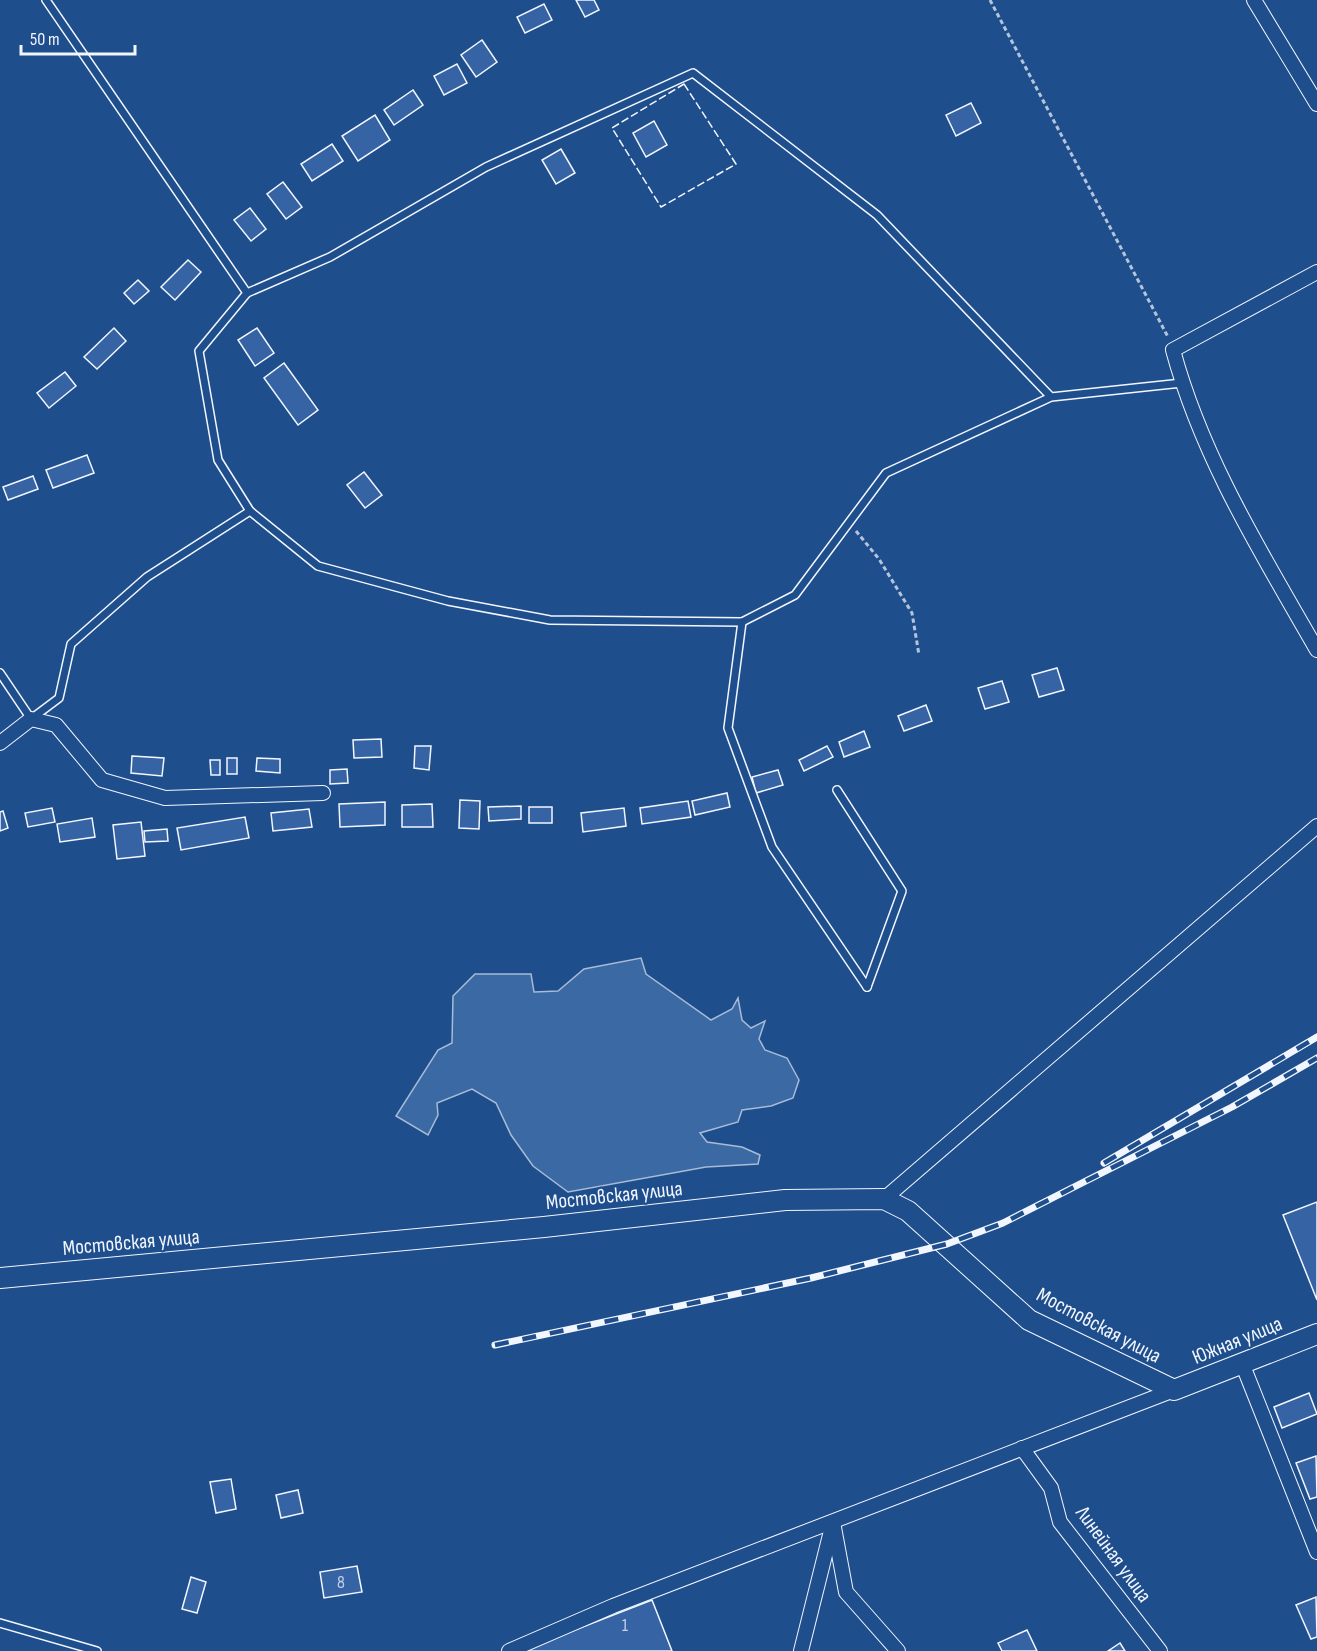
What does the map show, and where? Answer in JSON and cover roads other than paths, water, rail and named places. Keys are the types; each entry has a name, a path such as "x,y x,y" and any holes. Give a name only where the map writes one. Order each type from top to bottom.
{"street":[{"path":"1254,0 1317,104"},
{"path":"1317,272 1173,350 1182,383 1215,467 1317,650"},
{"path":"0,743 31,719 56,725 102,780 165,798 323,793"},
{"path":"884,1199 1317,826"},
{"name":"Мостовская улица","path":"0,1278 532,1228 785,1200 884,1199 908,1210 1029,1320 1174,1390"},
{"name":"Южная улица","path":"1174,1390 1317,1334"},
{"path":"1242,1363 1317,1552"},
{"path":"509,1651 613,1606 1174,1390"},
{"name":"Линейная улица","path":"1022,1448 1051,1488 1060,1522 1160,1651"},
{"path":"801,1651 833,1522"},
{"path":"833,1522 846,1592 898,1651"}],"lane":[{"path":"46,0 248,293"},
{"path":"1051,397 877,215 693,73 486,167 330,257 248,293 199,351 219,460 250,511 318,566 448,601 550,620 742,622 795,595 886,473 1051,397 1182,383"},
{"path":"0,673 31,719 59,698 71,644 147,577 250,511"},
{"path":"742,622 728,728 772,848 867,987 902,891 837,790"},
{"path":"0,1623 98,1651"}],"water":[{"path":"641,958 646,974 711,1020 732,1009 738,998 742,1020 751,1028 765,1021 759,1039 765,1050 787,1058 799,1080 793,1098 771,1106 742,1110 738,1122 700,1133 707,1142 742,1147 760,1155 758,1164 706,1167 568,1192 533,1166 511,1135 496,1103 472,1089 437,1103 438,1115 428,1135 396,1116 438,1050 452,1043 453,996 475,974 531,974 534,992 558,991 584,969"}],"railway":[{"path":"1104,1163 1317,1037"},
{"path":"495,1345 811,1278 947,1244 1003,1223 1232,1107 1317,1058"}]}
